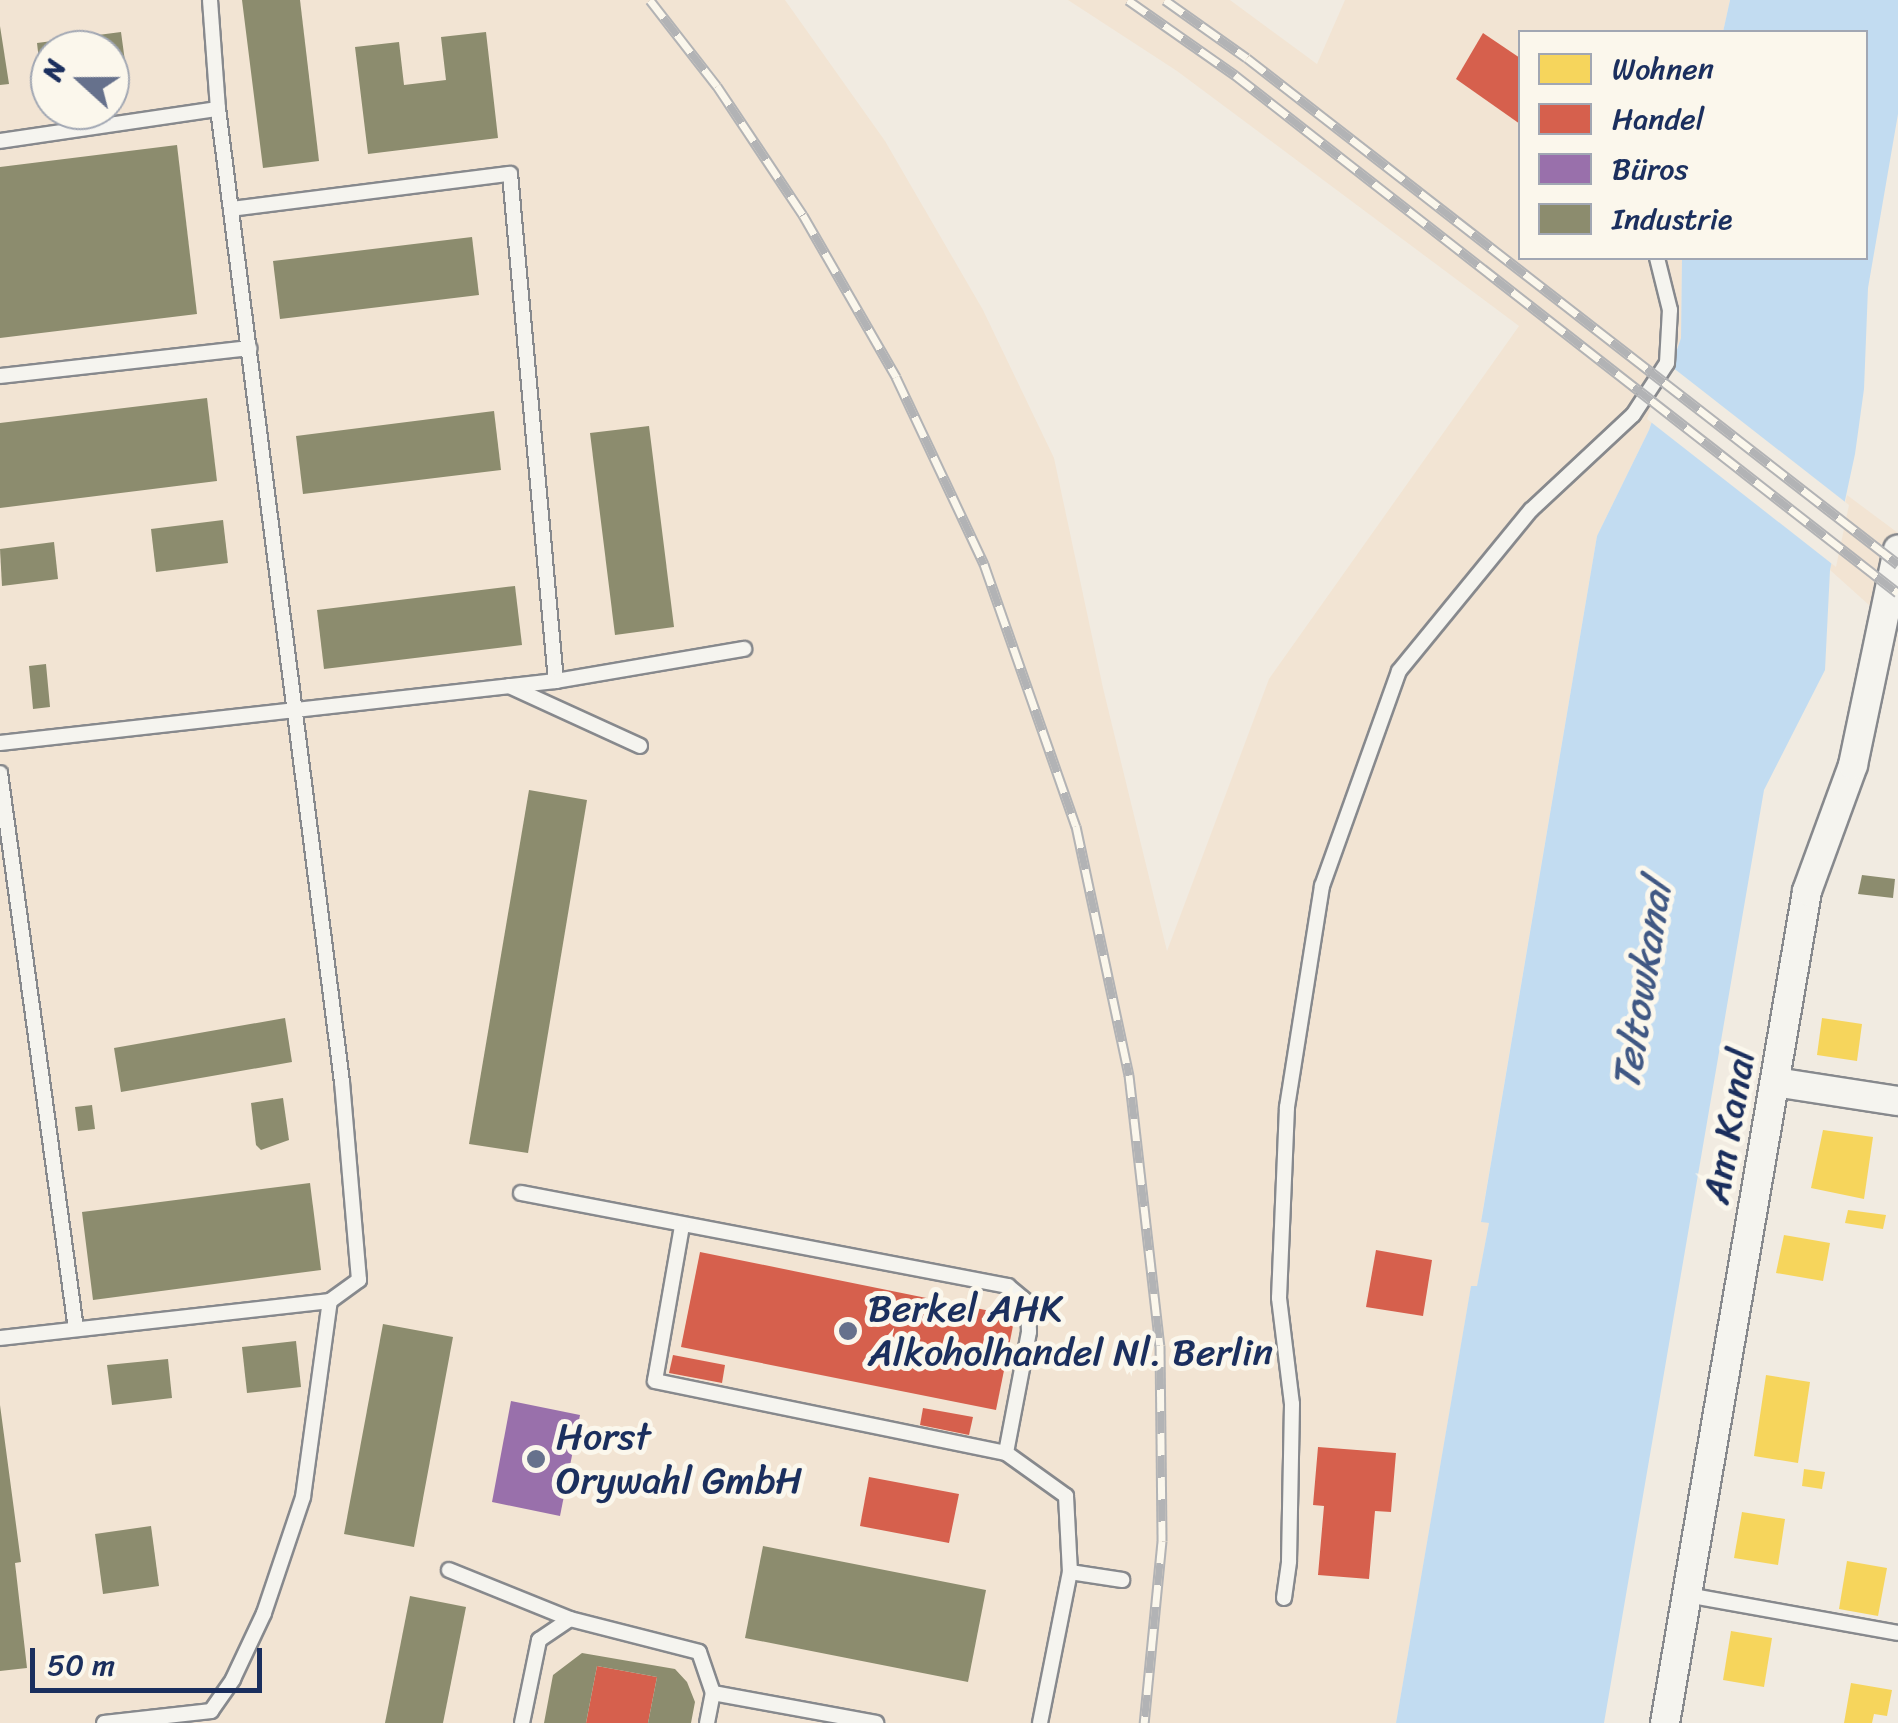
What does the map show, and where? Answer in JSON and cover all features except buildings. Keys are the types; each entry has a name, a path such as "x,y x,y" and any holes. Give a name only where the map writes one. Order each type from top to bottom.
{"street":[{"name":"Am Kanal","path":"1664,1723 1807,891 1853,765 1898,550"},
{"path":"1774,1082 1898,1101"}],"lane":[{"path":"0,1338 330,1300 359,1280 342,1082 218,110 210,0"},
{"path":"0,140 218,110"},
{"path":"231,209 510,174 556,681"},
{"path":"1284,1598 1290,1561 1292,1404 1279,1298 1287,1108 1322,886 1399,672 1531,510 1633,415 1667,363 1670,310 1657,260"},
{"path":"0,376 249,348"},
{"path":"0,744 556,681 744,649"},
{"path":"509,686 640,746"},
{"path":"0,773 76,1329"},
{"path":"521,1193 1008,1286 1028,1303 1029,1332 1006,1453"},
{"path":"682,1226 655,1381 1006,1453 1066,1496 1070,1572 1040,1723"},
{"path":"104,1723 211,1712 233,1679 264,1613 303,1498 330,1300"},
{"path":"449,1570 570,1619 699,1652 714,1693 707,1723"},
{"path":"1070,1572 1122,1580"},
{"path":"1686,1595 1898,1633"},
{"path":"522,1723 539,1640 570,1619"},
{"path":"714,1693 876,1723"}],"shaded area":[{"path":"0,0 785,0 885,141 983,310 1054,458 1103,688 1167,951 1269,679 1519,326 1177,71 1068,0 1230,0 1317,64 1345,0 1730,0 1723,30 1518,30 1518,260 1682,260 1681,338 1649,430 1597,536 1481,1221 1489,1223 1477,1287 1471,1287 1396,1723 0,1723"},
{"path":"1847,495 1898,533 1898,631 1830,570"}],"water":[{"name":"Teltowkanal","path":"1730,0 1898,0 1898,114 1868,288 1864,389 1855,454 1830,570 1825,670 1764,790 1604,1723 1396,1723 1471,1286 1477,1286 1489,1223 1481,1222 1597,536 1649,430 1681,338 1682,260 1868,260 1868,30 1723,30"}],"pier":[{"path":"1667,363 1849,505 1836,567 1647,419"}],"railway":[{"path":"650,0 717,86 803,215 896,377 984,564 1076,826 1129,1075 1160,1345 1162,1541 1144,1723"},
{"path":"1128,0 1235,75 1898,593"},
{"path":"1165,0 1247,58 1898,564"}],"place":[{"name":"Berkel AHK Alkoholhandel Nl. Berlin","path":"848,1331"},
{"name":"Horst Orywahl GmbH","path":"536,1459"}]}
